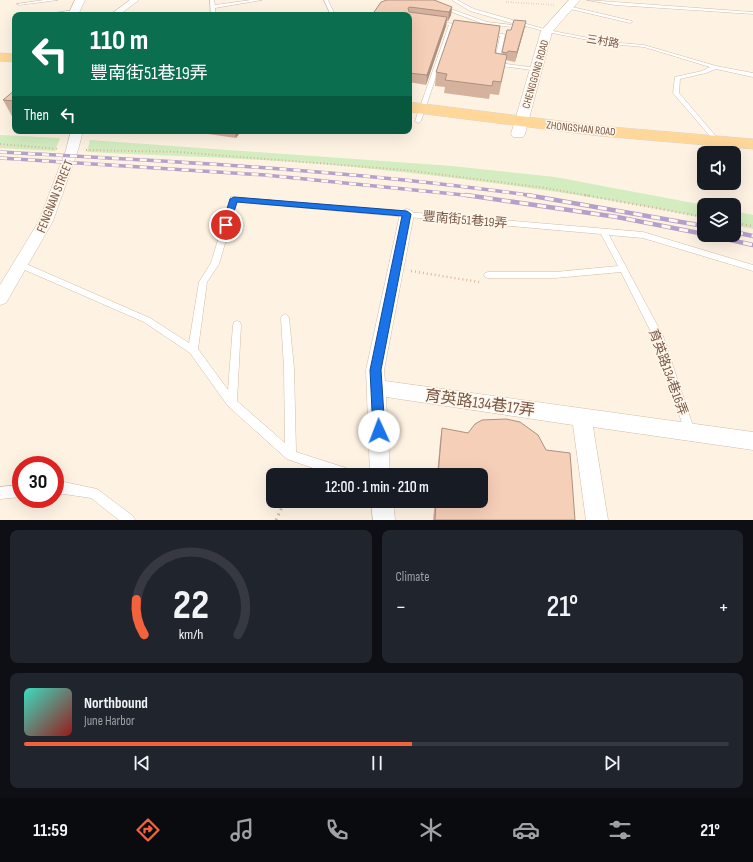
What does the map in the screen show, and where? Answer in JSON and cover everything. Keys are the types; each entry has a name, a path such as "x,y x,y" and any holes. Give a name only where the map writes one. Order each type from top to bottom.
{"main road":[{"path":"0,49 12,50"},
{"path":"0,57 12,58"},
{"name":"ZHONGSHAN ROAD","path":"414,114 519,128 753,144"},
{"name":"ZHONGSHAN ROAD","path":"519,128 600,146 697,154"},
{"path":"741,158 753,159"}],"street":[{"path":"74,12 80,0"},
{"path":"118,12 135,0"},
{"name":"CHENGGONG ROAD","path":"519,128 537,70 547,31 571,4"},
{"name":"FENGNAN STREET","path":"0,299 46,221 72,150 76,134"},
{"path":"380,468 376,370 407,214"},
{"name":"育英路134巷17弄","path":"377,388 582,417"},
{"path":"582,417 597,520"},
{"name":"育英路134巷16弄","path":"582,417 753,441"},
{"path":"383,508 384,520"}],"lane":[{"path":"19,4 56,0"},
{"path":"212,0 213,12"},
{"path":"212,7 260,0"},
{"path":"326,0 332,12"},
{"path":"422,0 486,23 547,31"},
{"name":"三村路","path":"454,0 472,10 547,31 609,44 644,46 715,67 753,75"},
{"path":"588,0 615,4 753,13"},
{"path":"571,4 630,22"},
{"path":"414,114 452,24 430,21"},
{"path":"450,28 458,29"},
{"path":"481,32 503,35 496,64 537,70"},
{"path":"715,67 704,72 678,78 676,93 717,141"},
{"name":"豐南街51巷19弄","path":"193,350 203,282 215,264 234,199 643,235 753,268"},
{"name":"育英路134巷16弄","path":"604,232 658,336 691,433"},
{"path":"21,265 147,320 193,350 232,404 291,455 329,468"},
{"path":"488,275 555,274 623,269"},
{"path":"285,318 289,368 291,455"},
{"path":"232,404 237,325"},
{"path":"64,488 93,493 125,519"},
{"path":"0,493 12,492"}],"path":[{"path":"506,2 559,5 571,4"},
{"path":"0,144 72,150 178,152 405,170 546,188 697,216"},
{"path":"741,224 753,226"},
{"path":"397,268 484,283 488,275"},
{"path":"276,520 282,508"}],"green space":[{"path":"0,135 60,138 55,151 0,148"},
{"path":"90,140 452,166 555,177 697,204 697,217 566,193 473,180 334,165 210,157 87,152"},
{"path":"741,212 753,215 753,229 741,226"}],"building":[{"path":"387,0 434,0 452,7 449,12 410,7 408,8 409,12 374,12 381,2"},
{"path":"412,12 447,17 427,75 412,73"},
{"path":"454,20 500,26 495,53 507,55 501,82 493,81 492,86 445,80 447,74 436,72"},
{"path":"514,20 526,21 517,52 502,52 507,30 511,30"},
{"path":"12,92 12,101 3,100"},
{"path":"506,419 520,422 538,435 546,450 570,453 575,520 435,520 436,508 488,508 488,468 439,468 442,428 468,433 475,424 482,420"}],"railway":[{"path":"0,152 201,163 334,173 467,187 528,195"},
{"path":"0,158 265,175 470,196"},
{"path":"466,195 470,196"},
{"path":"528,195 534,196"},
{"path":"528,195 697,225"},
{"path":"470,196 617,217 697,233"},
{"path":"741,233 753,236"},
{"path":"740,242 753,245"}],"route":[{"path":"226,225 234,199 407,214 376,370 379,431"}]}
